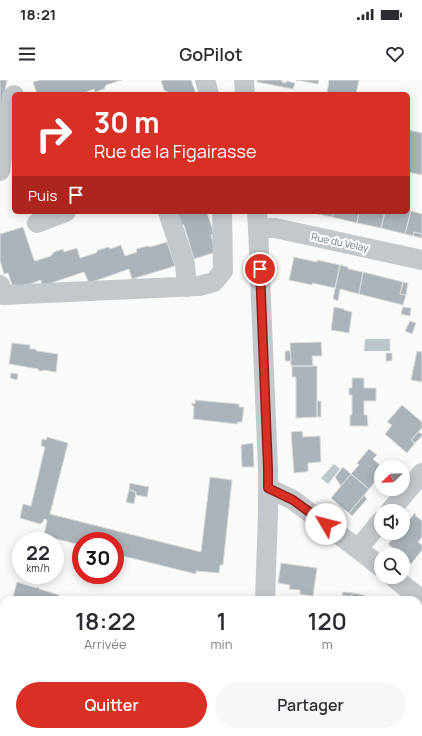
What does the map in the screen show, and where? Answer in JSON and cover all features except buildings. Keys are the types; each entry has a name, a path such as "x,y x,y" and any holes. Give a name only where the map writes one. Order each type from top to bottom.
{"street":[{"path":"15,92 23,80"},
{"path":"205,80 208,92"},
{"path":"0,171 12,97"},
{"path":"37,222 60,214"},
{"path":"169,214 186,264 187,287"},
{"path":"0,285 3,295 187,287 199,286 214,282 223,272 222,214"},
{"path":"258,220 268,469 265,596"},
{"name":"Rue du Velay","path":"258,220 275,228 422,260"},
{"path":"396,504 422,473"},
{"path":"268,488 293,500 374,562"},
{"path":"358,549 374,530"},
{"path":"402,584 417,596"}],"shaded area":[{"path":"365,339 390,339 390,351 364,351"},
{"path":"334,464 340,469 328,484 321,478"}],"route":[{"path":"260,269 268,488 293,500 326,524"}]}
